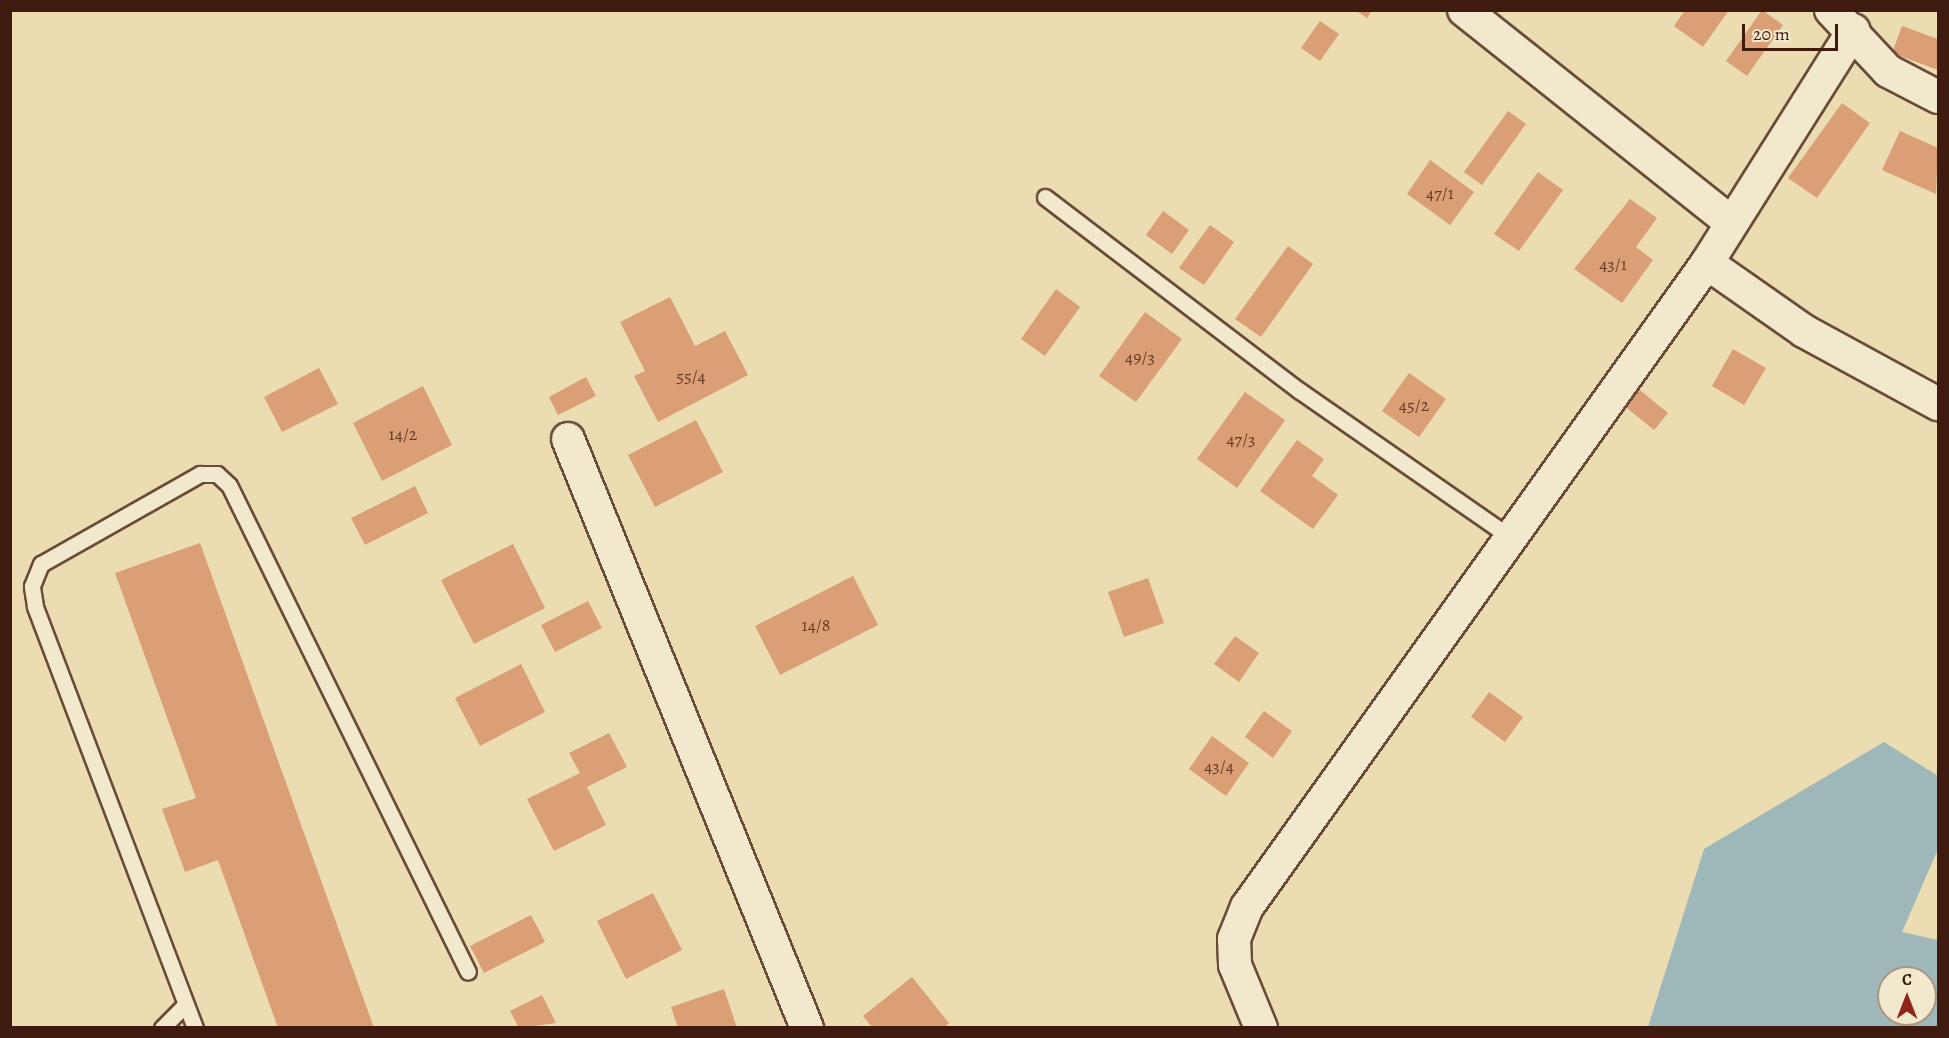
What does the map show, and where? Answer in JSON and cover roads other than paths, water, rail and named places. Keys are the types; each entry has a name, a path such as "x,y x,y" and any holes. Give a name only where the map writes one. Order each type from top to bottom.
{"street":[{"path":"1464,10 1732,223"},
{"path":"1261,1028 1235,965 1234,939 1246,907 1509,536 1707,263 1732,223 1842,20 1888,71 1938,97"},
{"path":"1707,263 1803,331 1938,404"},
{"path":"568,439 807,1028"}],"lane":[{"path":"1045,197 1300,391 1509,536"},
{"path":"195,1028 35,606 32,586 41,564 200,474 217,474 229,485 468,972"},
{"path":"162,1028 185,1005"}],"water":[{"path":"1884,742 1938,776 1938,849 1902,932 1938,940 1938,1027 1648,1027 1704,849"}]}
